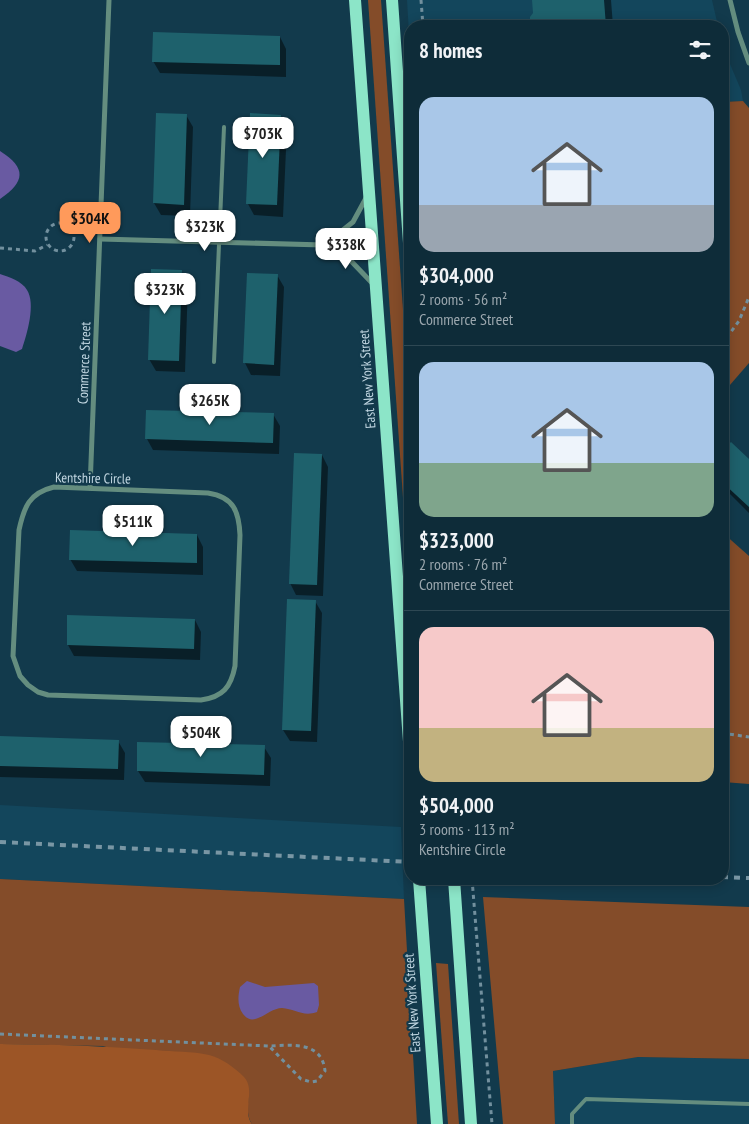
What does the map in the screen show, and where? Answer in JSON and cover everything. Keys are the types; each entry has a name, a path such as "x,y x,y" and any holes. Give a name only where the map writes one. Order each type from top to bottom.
{"main road":[{"name":"East New York Street","path":"355,0 404,672"},
{"path":"392,0 404,171"},
{"name":"East New York Street","path":"419,885 437,1124"},
{"path":"454,885 471,1124"}],"street":[{"name":"Commerce Street","path":"90,488 109,0"},
{"path":"730,0 738,32 749,63"},
{"path":"324,245 353,222 369,191"},
{"path":"100,239 324,245 351,261 376,287"},
{"name":"Kentshire Circle","path":"54,487 90,488 208,493 226,499 234,508 239,518 240,536 235,666 230,683 218,695 201,700 48,695 33,689 20,676 13,656 19,530 23,511 31,499 44,490 54,487"}],"lane":[{"path":"214,362 224,127"},
{"path":"572,1124 572,1114 586,1099 749,1104"}],"path":[{"path":"422,0 423,20"},
{"path":"63,223 71,228 74,236 72,245 69,248 57,251 48,245 46,235 54,224 63,223"},
{"path":"0,248 35,252 48,245"},
{"path":"729,335 739,321 749,297"},
{"path":"729,735 749,737"},
{"path":"472,885 492,1124"},
{"path":"0,1034 269,1046 297,1045 308,1047 324,1061 325,1071 317,1081 311,1082 301,1079 269,1046"}],"shaded area":[{"path":"368,0 381,0 404,324 404,512"},
{"path":"407,0 712,0 717,20 408,20"},
{"path":"729,62 741,90 743,101 729,102"},
{"path":"743,101 749,108 749,363 729,386 729,102"},
{"path":"0,151 15,163 20,175 14,187 0,199"},
{"path":"0,274 22,284 30,296 31,311 28,327 22,349 16,352 0,346"},
{"path":"729,538 749,556 749,784 729,782"},
{"path":"0,805 401,827 404,899 0,879"},
{"path":"0,879 404,899 417,1124 252,1124 248,1113 249,1093 103,1046 0,1044"},
{"path":"483,897 749,907 749,1059 638,1057 553,1071 555,1124 503,1124"},
{"path":"436,963 448,964 459,1124 448,1124"},
{"path":"247,981 265,987 314,983 318,986 319,1005 317,1012 307,1014 282,1008 256,1019 247,1018 241,1011 238,1001 240,987"},
{"path":"0,1044 117,1047 214,1056 232,1067 247,1082 249,1088 248,1113 252,1124 0,1124"},
{"path":"638,1057 749,1059 749,1124 555,1124 553,1071"}],"building":[{"path":"532,0 604,0 606,20 530,20 533,13"},
{"path":"153,32 280,36 280,65 152,62"},
{"path":"156,113 187,114 184,205 153,203"},
{"path":"250,113 281,115 277,205 246,204"},
{"path":"151,269 182,270 179,361 148,360"},
{"path":"247,273 278,274 274,365 243,363"},
{"path":"146,410 274,413 273,443 145,439"},
{"path":"731,442 749,459 749,507 729,488 729,444"},
{"path":"294,453 322,454 317,585 289,584"},
{"path":"70,530 197,534 197,563 69,560"},
{"path":"287,599 316,600 311,731 282,730"},
{"path":"67,615 195,619 194,649 67,645"},
{"path":"0,736 119,740 118,769 0,766"},
{"path":"137,742 265,745 264,775 137,771"}],"railway":[{"path":"0,842 404,862"},
{"path":"729,877 749,878"}]}
